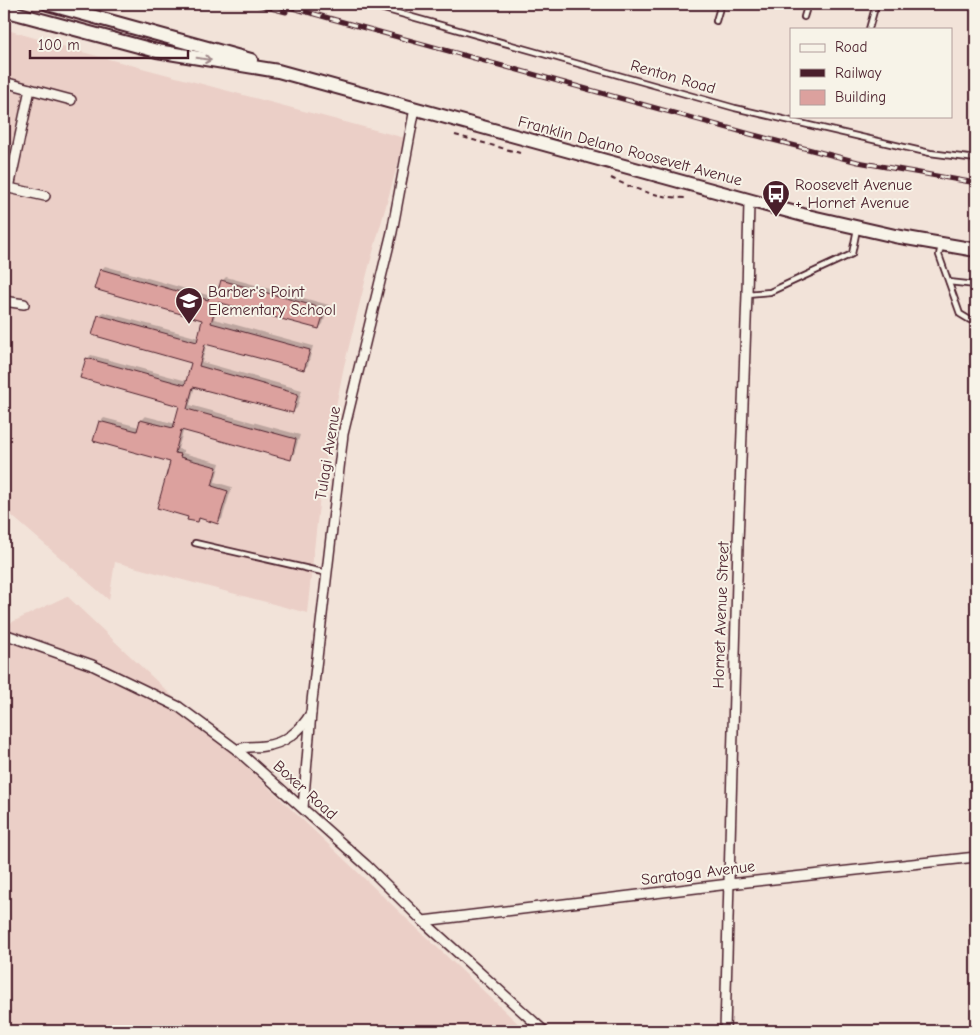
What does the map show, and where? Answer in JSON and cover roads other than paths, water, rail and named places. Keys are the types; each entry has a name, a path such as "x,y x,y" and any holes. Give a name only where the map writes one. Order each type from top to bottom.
{"main road":[{"name":"Franklin Delano Roosevelt Avenue","path":"48,4 244,57 278,71"},
{"name":"Franklin Delano Roosevelt Avenue","path":"4,10 156,51 278,71 749,201 858,228 976,250"}],"street":[{"path":"4,82 70,100"},
{"path":"30,89 6,187 45,196"},
{"name":"Tulagi Avenue","path":"303,808 343,434 392,232 415,108"},
{"name":"Hornet Avenue Street","path":"725,1031 749,201"},
{"path":"4,301 24,304"},
{"name":"Boxer Road","path":"4,634 92,665 179,707 237,750 303,808 544,1031"},
{"path":"237,750 245,746 264,746 281,742 296,732 308,719 312,711"},
{"name":"Saratoga Avenue","path":"423,921 729,884 976,857"}],"lane":[{"name":"Renton Road","path":"366,4 735,108 930,152 976,159"},
{"path":"716,21 721,4"},
{"path":"804,17 808,4"},
{"path":"869,28 876,4"},
{"path":"747,294 770,292 852,254 858,228"},
{"path":"941,245 939,255 960,314 976,321"},
{"path":"949,282 976,285"},
{"path":"195,543 327,572"}],"railway":[{"path":"255,4 286,12"},
{"path":"278,4 858,162 976,183"}],"place":[{"name":"Roosevelt Avenue + Hornet Avenue","path":"776,218"},
{"name":"Barber's Point Elementary School","path":"189,325"}]}
